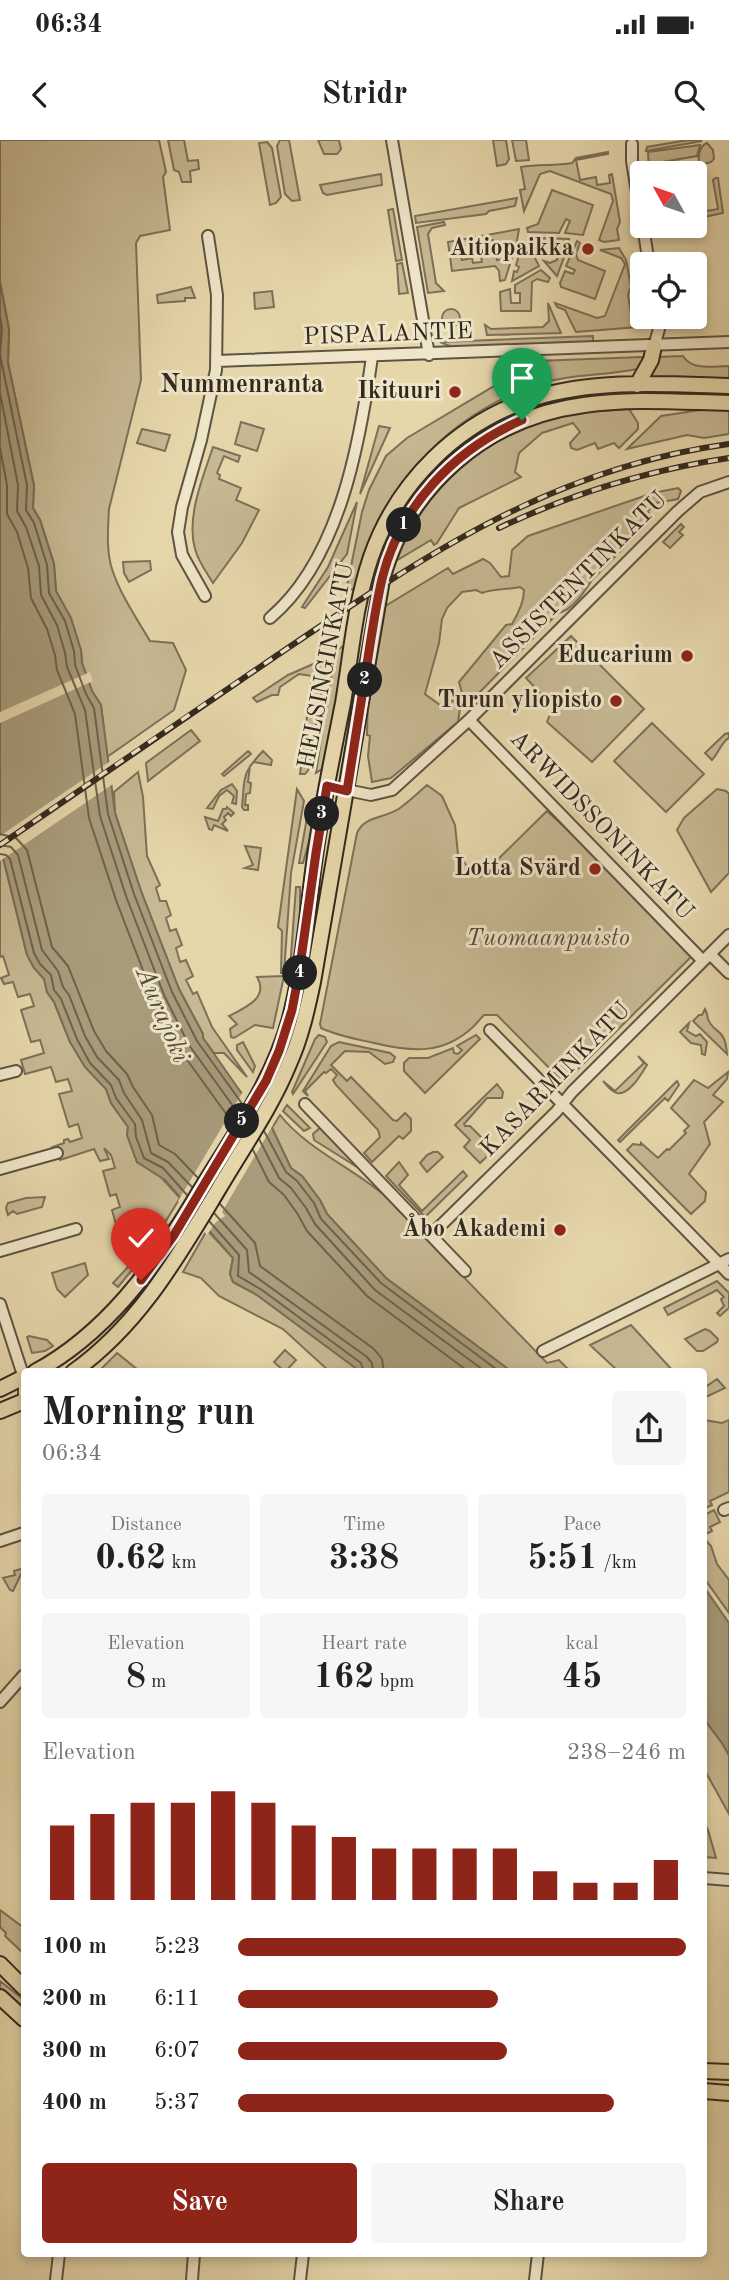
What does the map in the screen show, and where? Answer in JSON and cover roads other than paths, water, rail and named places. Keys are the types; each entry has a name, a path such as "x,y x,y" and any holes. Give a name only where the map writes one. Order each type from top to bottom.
{"main road":[{"path":"636,385 651,360 654,346"},
{"name":"HELSINGINKATU","path":"41,1368 67,1352 110,1315 141,1280 174,1235 266,1081 279,1051 292,1010 327,786 366,574 381,531 409,486 435,456 452,442 505,410 533,399 568,390 636,385 729,386"},
{"name":"HELSINGINKATU","path":"78,1368 102,1350 130,1322 155,1290 275,1093 298,1043 309,1002 384,571 407,519 425,492 462,455 497,432 547,412 613,402 729,403"},
{"path":"0,1389 21,1379"},
{"path":"0,1411 21,1403"},
{"path":"0,1964 21,1985"},
{"path":"0,1997 21,2016"},
{"path":"707,2071 729,2072"},
{"path":"707,2091 729,2093"}],"street":[{"path":"392,140 429,355"},
{"path":"632,144 632,161"},
{"path":"205,596 182,555 178,532 214,387 217,361 217,295 208,236"},
{"path":"654,346 659,329"},
{"name":"PISPALANTIE","path":"217,361 729,342"},
{"path":"270,618 287,604 299,586 317,555 341,501 362,429 372,357"},
{"name":"ASSISTENTINKATU","path":"327,786 372,795 392,790 469,720 678,512 700,492 729,482"},
{"name":"ARWIDSSONINKATU","path":"469,720 706,957 729,972"},
{"name":"KASARMINKATU","path":"431,1235 729,935"},
{"path":"490,1030 724,1261 729,1274"},
{"path":"0,1075 16,1071"},
{"path":"305,1104 465,1270"},
{"path":"0,1170 57,1153"},
{"path":"0,1251 76,1229"},
{"path":"543,1351 724,1261"},
{"path":"0,1304 21,1369"},
{"path":"0,1541 21,1535"},
{"path":"0,1702 21,1678"},
{"path":"707,1878 729,1881"},
{"path":"56,2280 59,2257"},
{"path":"192,2280 194,2257"},
{"path":"300,2280 303,2257"},
{"path":"535,2280 538,2257"}],"water":[{"name":"Aurajoki","path":"0,282 9,329 8,363 34,486 33,508 40,520 54,564 56,591 71,618 81,650 82,663 92,691 101,705 115,813 141,891 179,989 203,1038 240,1091 272,1128 291,1168 302,1176 327,1214 386,1278 507,1368 356,1368 257,1295 233,1282 230,1274 233,1258 165,1180 137,1162 127,1135 128,1127 111,1103 106,1089 85,1067 70,1042 54,1002 47,992 44,979 27,955 0,845"},
{"path":"707,1591 729,1623 729,1755 707,1723"}],"railway":[{"path":"0,845 383,585 490,522 604,473 664,456 729,444"},
{"path":"499,528 612,484 729,458"}],"place":[{"name":"Aitiopaikka","path":"588,249"},
{"name":"Ikituuri","path":"455,392"},
{"name":"Educarium","path":"687,656"},
{"name":"Turun yliopisto","path":"616,701"},
{"name":"Lotta Svärd","path":"595,869"},
{"name":"Åbo Akademi","path":"560,1230"}],"district":[{"name":"Nummenranta","path":"242,385"}],"park label":[{"name":"Tuomaanpuisto","path":"548,939"}]}
